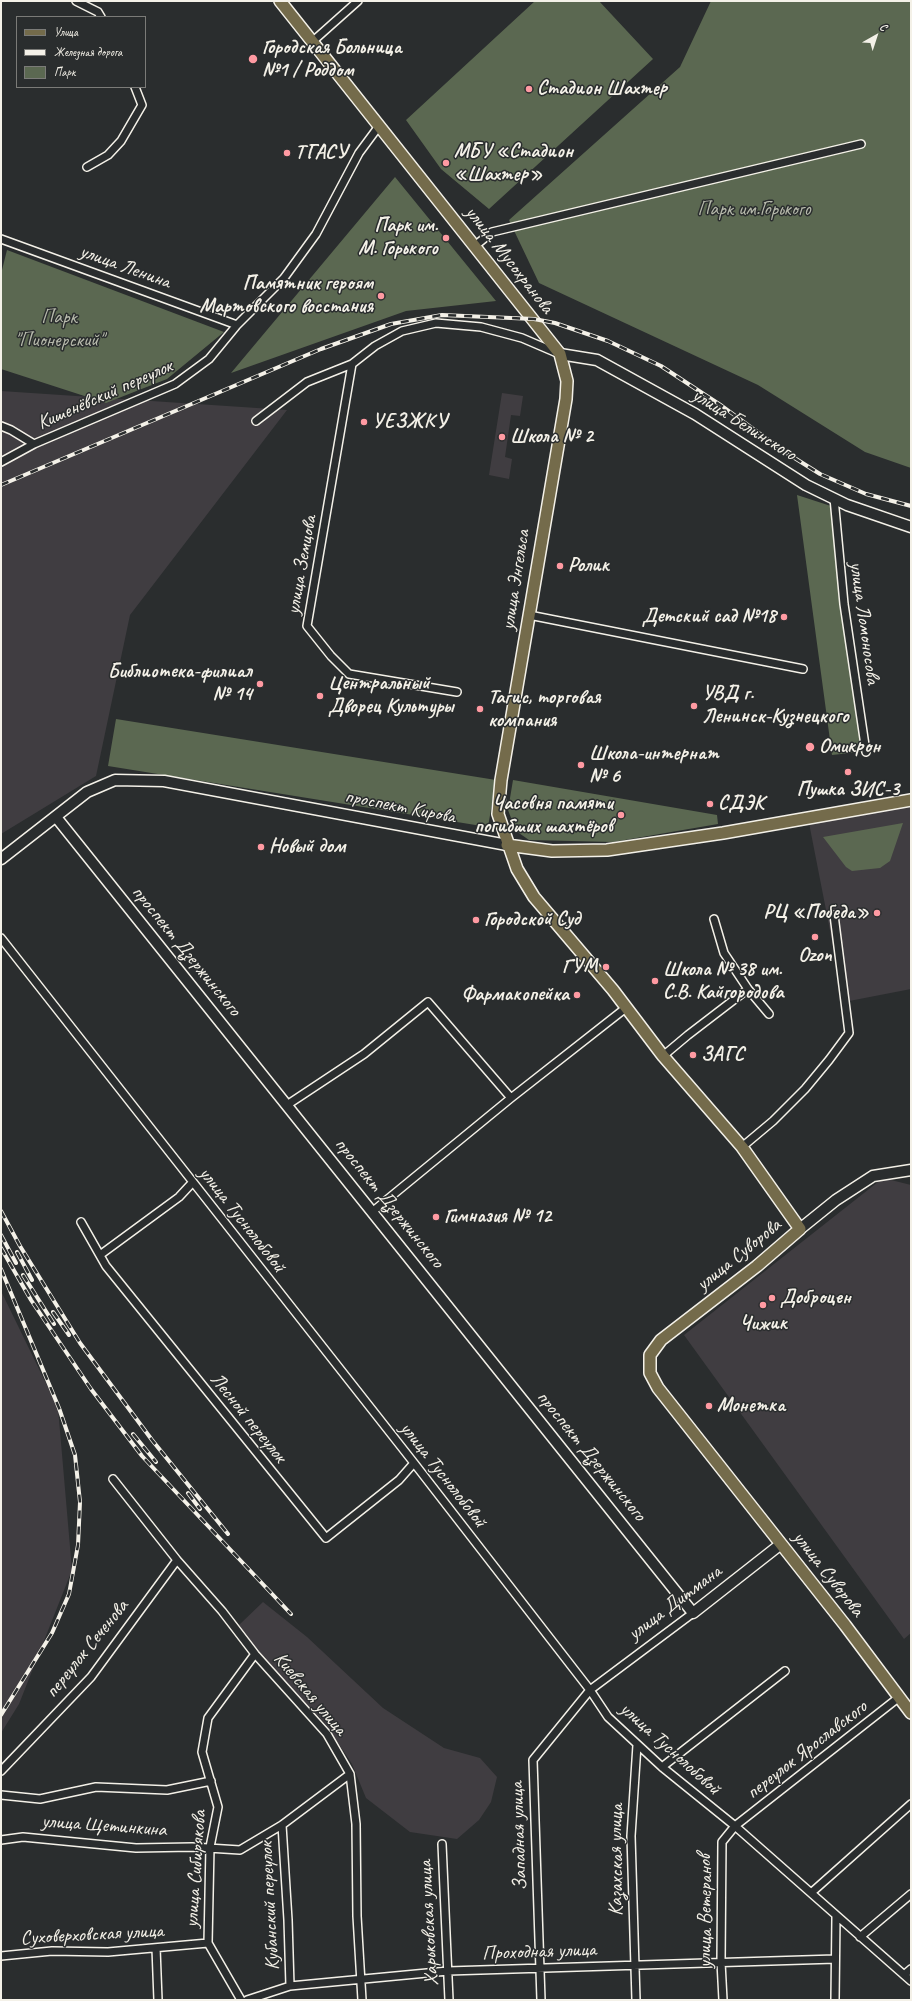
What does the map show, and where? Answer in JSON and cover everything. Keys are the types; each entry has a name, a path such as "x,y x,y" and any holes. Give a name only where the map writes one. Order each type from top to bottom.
{"main road":[{"name":"улица Мусохранова","path":"280,1 476,245 560,354"},
{"name":"улица Энгельса","path":"498,814 501,780 566,399 567,381 560,354"},
{"name":"проспект Кирова","path":"507,844 552,851 607,850 911,800"},
{"name":"улица Суворова","path":"498,814 507,844 517,869 534,897 627,1008 663,1056 742,1147 800,1229 756,1266 661,1340 650,1355 650,1373 658,1388 845,1625 898,1698 911,1713"}],"street":[{"path":"76,1 98,12 100,16"},
{"path":"312,42 358,1"},
{"path":"87,166 108,155 121,141 142,105 135,88"},
{"name":"Кишенёвский переулок","path":"1,426 11,430 34,444 175,384 209,359 237,325 284,278 316,234 359,153 379,126"},
{"path":"476,245 492,232 861,144"},
{"name":"улица Ленина","path":"1,238 237,325"},
{"path":"256,421 307,382 352,364 375,346 402,331 436,323 481,327 522,338 560,354"},
{"name":"улица Белинского","path":"560,354 597,360 695,414 806,485 847,505 911,527"},
{"name":"улица Земцова","path":"352,364 307,626 331,656 349,674 457,692"},
{"path":"1,462 34,444"},
{"name":"улица Ломоносова","path":"834,498 844,604 866,752"},
{"path":"529,615 803,668"},
{"name":"проспект Кирова","path":"1,859 87,792 115,780 164,782 507,844"},
{"name":"проспект Дзержинского","path":"56,817 693,1613"},
{"path":"742,1147 773,1121 805,1089 849,1033 834,915"},
{"path":"714,919 724,953 748,989 769,1014"},
{"name":"улица Туснолобовой","path":"1,938 192,1183 414,1463 590,1690 608,1717 662,1768 735,1826 836,1917 911,1981"},
{"path":"663,1056 748,989"},
{"path":"287,1105 364,1054 428,1002 511,1098"},
{"path":"372,1212 511,1098 627,1008"},
{"path":"800,1229 836,1200 873,1176 911,1170"},
{"path":"100,1255 179,1197 192,1183"},
{"name":"Лесной переулок","path":"82,1222 88,1236 93,1242 106,1266 326,1538 399,1480 414,1463"},
{"name":"Киевская улица","path":"113,1479 177,1560 222,1611 255,1654 327,1734 350,1774 356,1824 357,1916 362,2000"},
{"name":"улица Дитмана","path":"590,1690 693,1613 781,1544"},
{"name":"переулок Сеченова","path":"1,1771 91,1677 177,1560"},
{"name":"улица Сибирякова","path":"241,2000 208,1943 210,1847 218,1807 202,1752 208,1718 255,1654"},
{"path":"662,1768 785,1671"},
{"name":"Западная улица","path":"541,2000 533,1760 590,1690"},
{"name":"переулок Ярославского","path":"735,1826 898,1698"},
{"name":"Казахская улица","path":"636,2000 631,1836 637,1745"},
{"name":"улица Щетинкина","path":"1,1840 23,1837 136,1848 210,1847 240,1850 282,1825 350,1774"},
{"path":"1,1795 40,1799 96,1787 167,1790 211,1781"},
{"path":"811,1893 911,1804"},
{"name":"Кубанский переулок","path":"282,1825 288,1920 290,1986"},
{"name":"улица Ветеранов","path":"723,2000 721,1962 722,1842 735,1826"},
{"name":"Харьковская улица","path":"442,1844 449,2000"},
{"path":"860,1938 911,1894"},
{"path":"836,1917 836,2000"},
{"name":"Суховерховская улица","path":"1,1956 52,1951 108,1952 208,1943"},
{"path":"156,1948 158,2000"},
{"name":"Проходная улица","path":"247,2000 290,1986 361,1978 448,1971 835,1959"},
{"path":"904,1975 911,1969"}],"shaded area":[{"path":"1,391 287,410 130,615 96,776 1,834"},
{"name":"Школа № 2","path":"502,393 523,396 520,416 511,415 505,457 512,459 509,479 489,475"},
{"path":"911,806 911,989 844,1002 809,823"},
{"path":"883,1178 911,1185 911,1633 904,1639 684,1335"},
{"path":"1,1291 58,1408 72,1570 19,1704 1,1733"},
{"path":"263,1602 307,1637 383,1708 444,1748 480,1758 497,1777 491,1802 479,1820 457,1839 410,1832 366,1798 352,1764 325,1723 267,1666 239,1625"}],"green space":[{"name":"Стадион Шахтер","path":"535,1 599,1 653,59 489,209 441,169 406,120"},
{"name":"Парк им.Горького","path":"711,1 911,1 911,468 865,452 758,385 539,283 509,220 680,67"},
{"path":"395,177 496,301 406,311 231,373"},
{"name":"Парк \"Пионерский\"","path":"7,250 224,332 167,379 106,403 1,369 1,274"},
{"path":"797,495 834,507 869,751 832,755"},
{"path":"116,719 496,780 488,827 108,766"},
{"path":"513,780 717,815 718,824 613,842 529,840 516,831 508,810"},
{"path":"903,823 890,861 880,868 852,871 846,867 823,837"}],"railway":[{"path":"1,485 321,349 391,324 442,315 534,319 555,323 608,341 661,366 722,406 785,452 820,474 866,494 911,506"},
{"path":"1,1211 20,1246 80,1343 152,1440 228,1534"},
{"path":"1,1235 16,1263"},
{"path":"1,1248 31,1300 91,1389 142,1456 291,1614"},
{"path":"17,1252 32,1280"},
{"path":"1,1269 59,1408 75,1455 80,1502 78,1545 69,1594 52,1633 1,1715"},
{"path":"23,1275 54,1324"},
{"path":"53,1312 69,1335"},
{"path":"133,1434 156,1462"},
{"path":"188,1493 200,1509"}],"place":[{"name":"Городская Больница №1 / Роддом","path":"253,59"},
{"name":"Стадион Шахтер","path":"529,89"},
{"name":"ТГАСУ","path":"287,153"},
{"name":"МБУ «Стадион «Шахтер»","path":"446,163"},
{"name":"Парк им. М. Горького","path":"446,238"},
{"name":"Памятник героям Мартовского восстания","path":"381,296"},
{"name":"УЕЗЖКУ","path":"364,422"},
{"name":"Школа № 2","path":"502,437"},
{"name":"Ролик","path":"560,566"},
{"name":"Детский сад №18","path":"784,617"},
{"name":"Библиотека-филиал № 14","path":"260,684"},
{"name":"Центральный Дворец Культуры","path":"320,696"},
{"name":"УВД г. Ленинск-Кузнецкого","path":"694,706"},
{"name":"Тагис, торговая компания","path":"480,709"},
{"name":"Омикрон","path":"810,747"},
{"name":"Школа-интернат № 6","path":"581,765"},
{"name":"Пушка ЗИС-3","path":"848,772"},
{"name":"СДЭК","path":"710,804"},
{"name":"Часовня памяти погибших шахтёров","path":"621,815"},
{"name":"Новый дом","path":"261,847"},
{"name":"РЦ «Победа»","path":"877,913"},
{"name":"Городской Суд","path":"476,920"},
{"name":"Ozon","path":"815,937"},
{"name":"ГУМ","path":"606,967"},
{"name":"Школа № 38 им. С.В. Кайгородова","path":"655,981"},
{"name":"Фармакопейка","path":"577,995"},
{"name":"ЗАГС","path":"693,1055"},
{"name":"Гимназия № 12","path":"436,1217"},
{"name":"Доброцен","path":"772,1298"},
{"name":"Чижик","path":"763,1305"},
{"name":"Монетка","path":"709,1406"}]}
